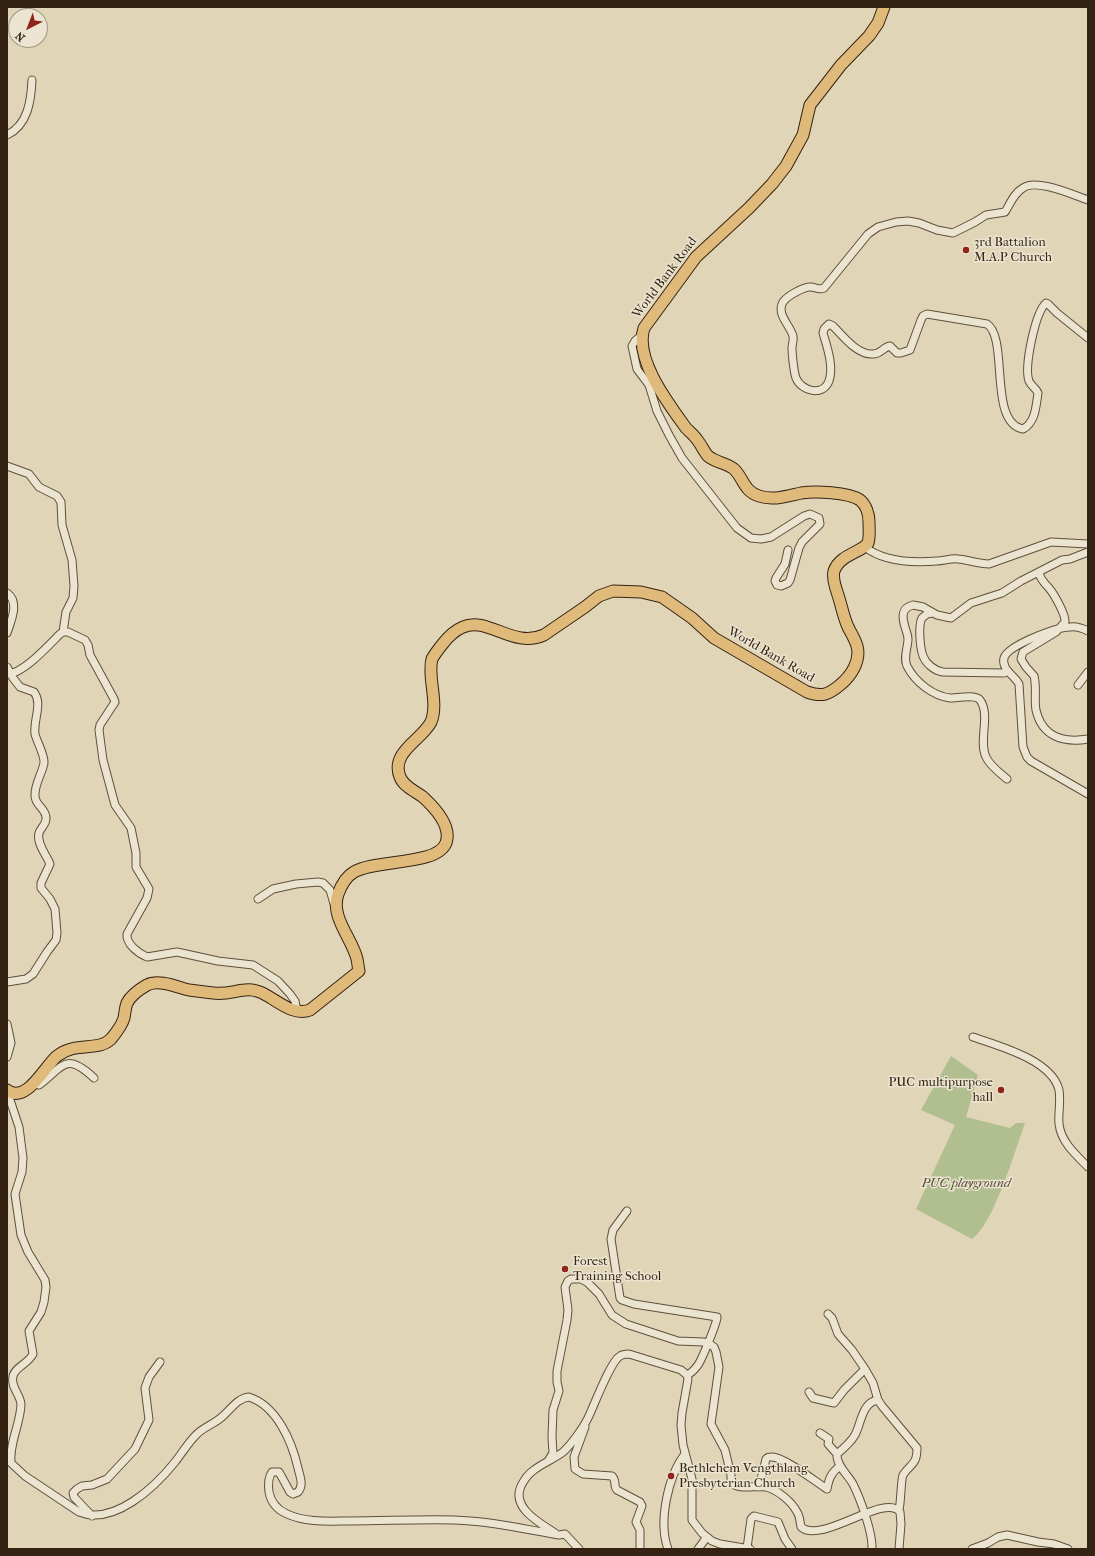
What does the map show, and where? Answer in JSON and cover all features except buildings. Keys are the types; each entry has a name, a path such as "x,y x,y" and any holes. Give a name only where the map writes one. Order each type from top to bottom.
{"main road":[{"name":"World Bank Road","path":"297,1012 310,1010 359,971 357,959 340,921 338,912 337,895 353,872 402,861 425,859 437,854 446,845 448,835 445,824 423,798 407,787 400,777 399,767 405,750 431,721 434,694 432,658 447,638 454,632 474,624 516,638 538,638 599,596 613,591 642,592 662,597 692,618 714,638 807,692 817,695 829,694 850,675 857,661 857,646 848,627 833,580 834,571 847,556 865,547 868,542 869,516 866,508 860,501 845,494 802,493 767,498 758,496 745,486 736,471 731,467 710,458 703,451 699,442 687,429 668,402 651,372 643,354 642,335 644,328 696,257 749,208 772,184 786,166 803,135 810,105 841,65 869,36 878,23 884,7"},
{"path":"8,1090 17,1092 28,1089 58,1055 71,1048 99,1046 105,1044 119,1028 124,1018 126,1004 130,998 149,984 163,983 190,990 216,994 249,989 257,990 297,1012"}],"street":[{"path":"7,135 20,125 26,114 31,102 32,80"},
{"path":"1088,200 1037,184 1022,188 1012,199 1005,212 986,215 953,233 908,221 881,225 868,234 824,288 818,290 811,287 801,290 786,298 783,301 781,308 784,321 793,336 792,348 796,378 799,384 809,391 820,390 829,382 831,368 823,333 824,329 829,324 856,348 865,353 873,354 880,353 887,346 890,346 897,353 908,352 921,320 927,314 987,324 992,328 995,339 1001,389 1006,412 1010,420 1016,426 1023,428 1030,423 1036,410 1038,393 1029,383 1028,362 1033,337 1042,307 1046,303 1048,304 1088,338"},
{"path":"642,335 632,346 637,368 648,385 657,411 668,435 682,458 737,528 751,538 761,539 771,537 804,516 810,514 818,518 820,524 808,535 799,548 790,580 788,583 781,586 777,585 776,578 785,564 788,550"},
{"path":"7,466 29,474 39,487 57,496 61,502 62,525 72,560 74,586 73,598 66,612 64,632 24,667 9,674"},
{"path":"865,547 881,556 902,560 917,562 959,559 989,564 1051,542 1058,541 1088,544"},
{"path":"1008,671 1004,673 943,672 934,669 922,656 919,629 922,618 927,614 933,614 952,618 971,603 1002,593 1020,581 1039,573 1062,560 1070,559 1088,552"},
{"path":"1039,573 1042,581 1049,588 1066,617 1065,622 1060,629 1042,642 1027,649 1021,655 1021,659 1034,676 1036,710 1043,726 1053,735 1070,741 1088,739"},
{"path":"7,593 13,598 14,606 7,633"},
{"path":"933,614 923,607 913,605 905,609 902,615 908,637 906,660 907,666 920,683 936,694 949,698 975,697 980,700 984,711 984,753 988,760 1007,779"},
{"path":"1088,631 1076,627 1060,629 1022,644 1011,650 1004,658 1005,668 1019,684 1023,747 1027,757 1031,761 1088,794"},
{"path":"64,632 68,632 85,640 88,645 90,655 115,702 100,725 99,735 103,760 115,805 132,828 136,853 136,867 149,889 147,898 126,934 128,942 147,957 177,952 218,961 254,966 278,981 295,1001 297,1012"},
{"path":"7,667 9,674 20,687 34,692 38,699 35,734 44,762 34,796 37,804 43,809 46,816 45,823 38,836 42,851 50,864 41,886 55,909 57,937 34,974 26,979 7,982"},
{"path":"1078,685 1088,672"},
{"path":"258,898 273,889 296,884 318,882 323,883 330,890 333,903 338,912"},
{"path":"7,1024 11,1043 7,1057"},
{"path":"973,1036 1034,1061 1051,1076 1059,1091 1059,1124 1061,1134 1088,1167"},
{"path":"34,1083 39,1085 61,1066 71,1063 94,1078"},
{"path":"8,1090 19,1127 23,1158 22,1172 15,1194 21,1235 28,1252 42,1274 46,1287 41,1312 29,1331 33,1354 29,1360 15,1371 12,1378 21,1406 10,1456 11,1463 25,1476 79,1512 92,1516 119,1510 136,1499 170,1468 198,1433 222,1417 241,1399 249,1397 261,1404 285,1431 293,1449 302,1484 296,1494 290,1492 285,1486 279,1472 272,1472 268,1479 270,1496 278,1510 302,1518 326,1521 454,1520 495,1524 559,1535 566,1534 579,1549"},
{"path":"627,1211 613,1230 611,1239 620,1298 634,1304 716,1316 717,1320 699,1363 692,1372 687,1375"},
{"path":"548,1461 553,1453 553,1410 559,1391 557,1370 568,1310 565,1287 568,1281 576,1278 587,1282 599,1294 612,1315 626,1324 678,1341 708,1343 714,1347 719,1368 711,1424 726,1450 731,1482 733,1485 740,1487 759,1486 772,1490 784,1498 798,1513 801,1527 806,1530 830,1528 883,1508 894,1508 899,1510"},
{"path":"828,1314 832,1318 838,1334 852,1350 865,1369 876,1389 878,1400 917,1448 915,1462 902,1477 899,1510 901,1524 899,1549"},
{"path":"640,1549 640,1530 636,1522 642,1506 640,1502 617,1490 615,1488 615,1480 612,1476 584,1474 577,1471 574,1466 574,1457 588,1419 614,1362 620,1356 629,1354 681,1370 687,1375 688,1383 681,1419 685,1454 692,1479 692,1520 706,1537 719,1546 750,1549"},
{"path":"92,1516 74,1497 73,1493 82,1486 92,1485 107,1479 135,1449 149,1420 144,1392 145,1388 149,1377 160,1362"},
{"path":"809,1392 813,1398 834,1404 846,1386 865,1369"},
{"path":"837,1454 854,1437 866,1408 878,1400"},
{"path":"559,1535 524,1510 518,1496 524,1479 533,1470 564,1451 588,1419"},
{"path":"820,1433 829,1439 828,1444 837,1454 840,1466 852,1483 865,1514 872,1549"},
{"path":"668,1549 665,1526 667,1498 675,1471 685,1454"},
{"path":"759,1486 766,1459 773,1456 786,1462 827,1489 829,1478 840,1466"},
{"path":"747,1548 751,1519 754,1516 778,1522 784,1539 792,1549"},
{"path":"972,1549 988,1543 998,1537 1007,1535 1054,1544 1068,1549"},
{"path":"698,1549 706,1537"}],"green space":[{"name":"PUC playground","path":"951,1056 978,1075 966,1117 1010,1128 1016,1123 1025,1123 1010,1168 996,1203 980,1231 972,1239 916,1209 955,1125 921,1110"}],"place":[{"name":"3rd Battalion M.A.P Church","path":"966,250"},
{"name":"PUC multipurpose hall","path":"1001,1090"},
{"name":"Forest Training School","path":"565,1269"},
{"name":"Bethlehem Vengthlang Presbyterian Church","path":"671,1476"}]}
